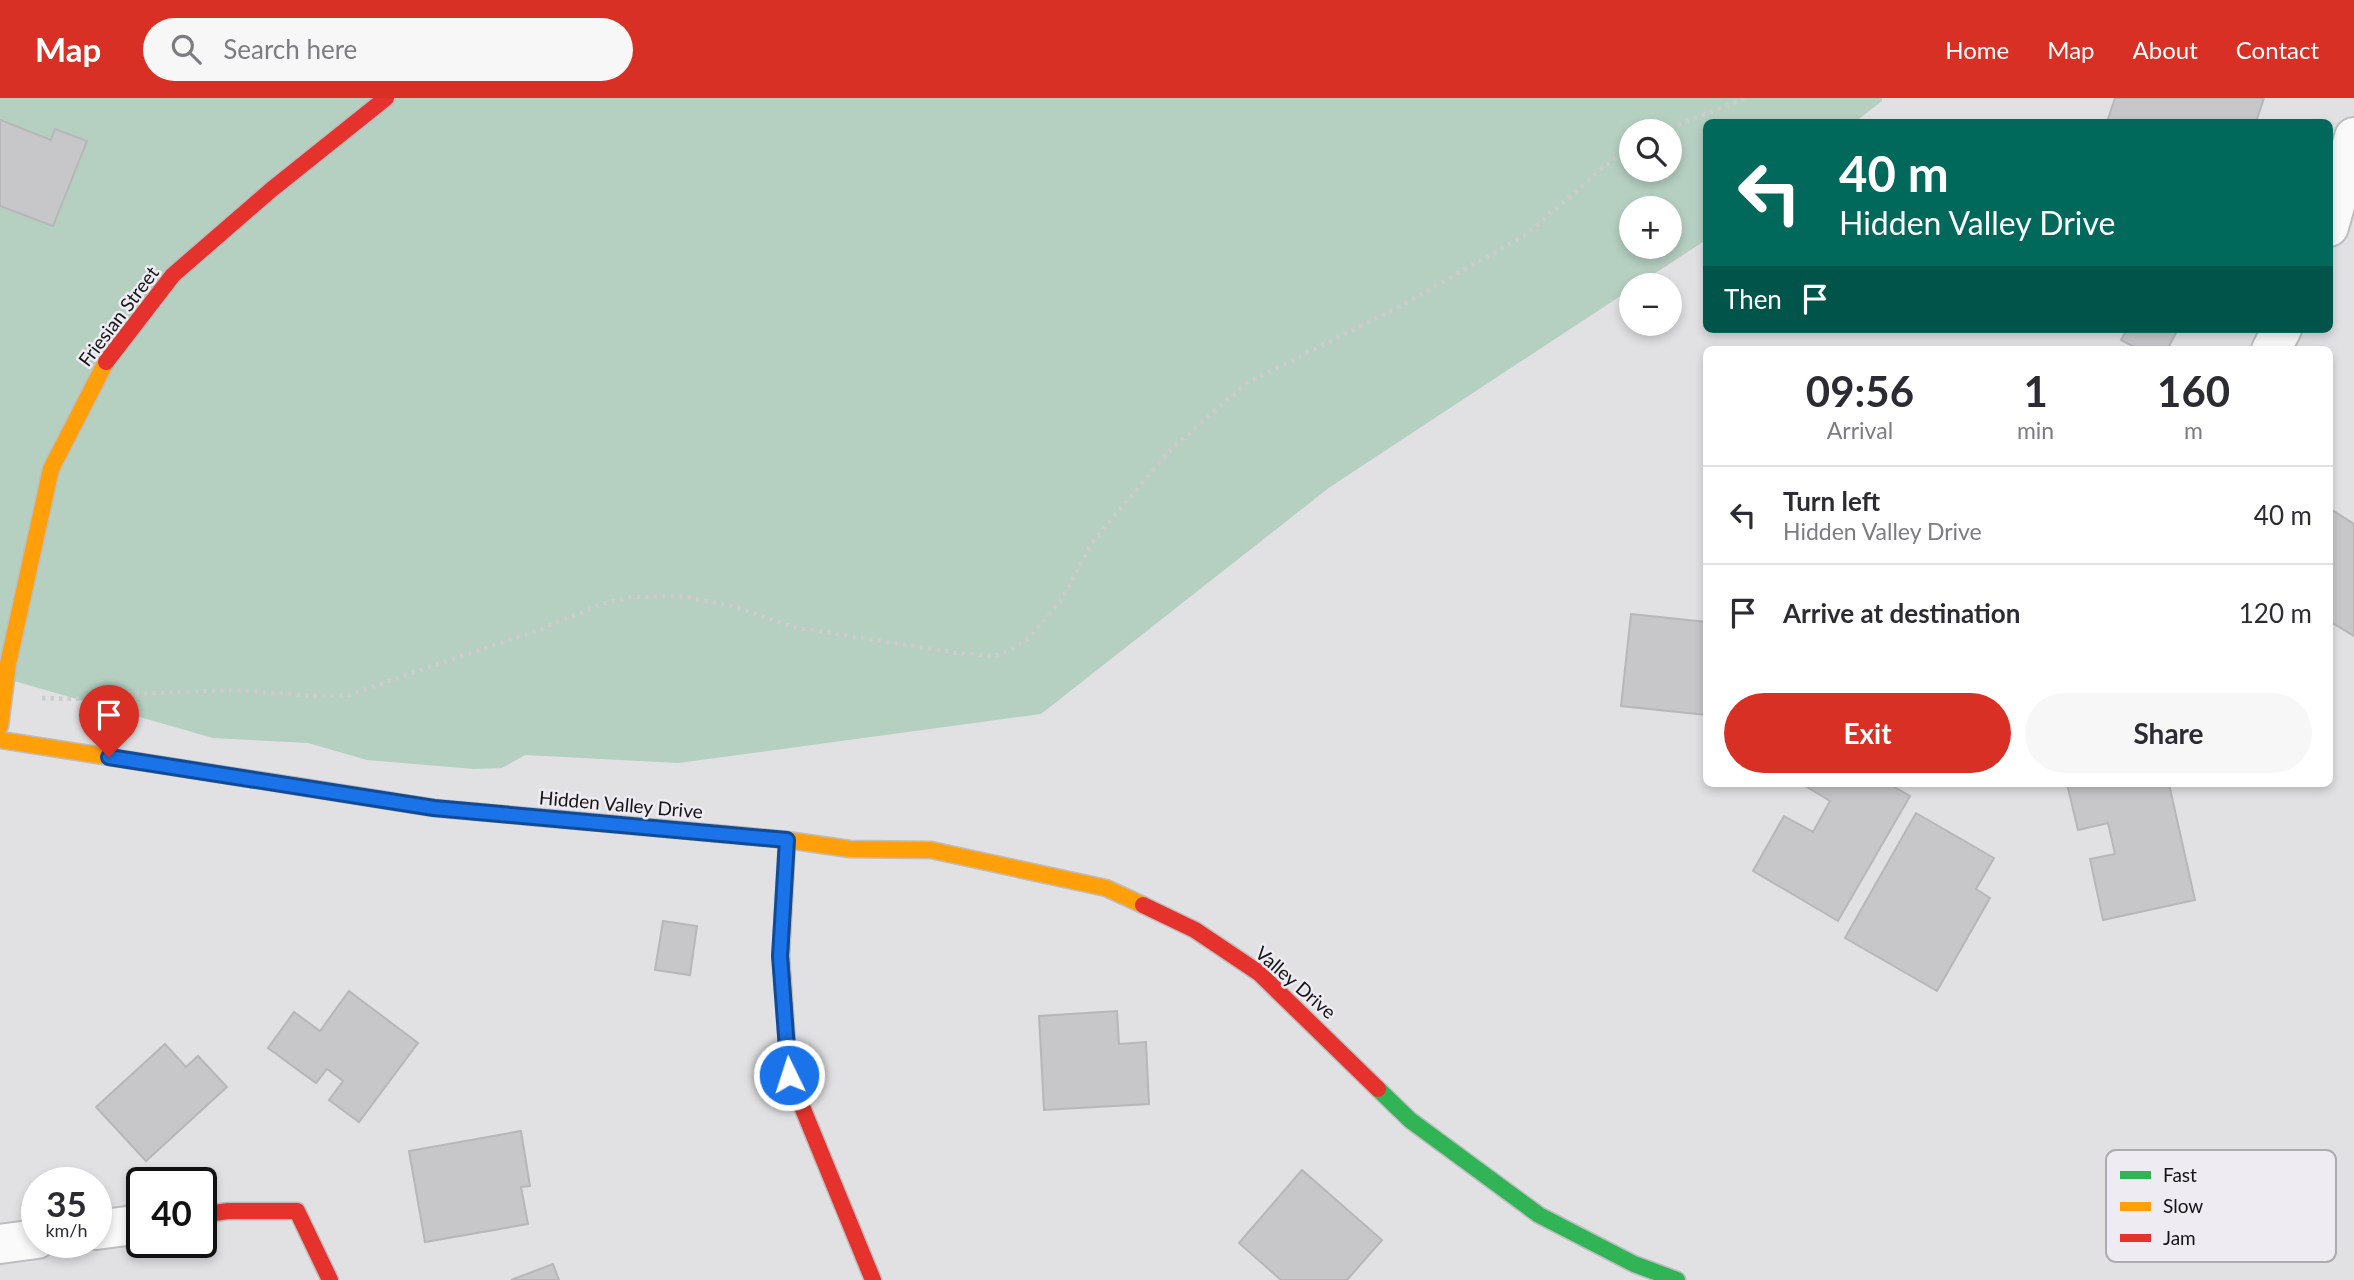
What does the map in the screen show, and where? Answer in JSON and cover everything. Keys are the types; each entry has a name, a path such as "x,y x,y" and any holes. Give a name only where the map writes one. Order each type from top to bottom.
{"street":[{"name":"Friesian Street","path":"0,726 8,664 51,469 103,366 173,275 271,190 386,98"},
{"path":"2333,213 2354,137"},
{"name":"Hidden Valley Drive","path":"0,740 434,808 787,840"},
{"path":"787,840 780,956 789,1075 873,1280"},
{"name":"Valley Drive","path":"787,840 850,849 931,850 1106,888 1195,930 1259,972 1410,1119 1539,1215 1634,1264 1677,1280"},
{"path":"217,1213 297,1211 330,1280"},
{"path":"0,1244 21,1241"}],"path":[{"path":"1682,123 1746,98"},
{"path":"6,690 49,700 236,690 314,696 349,695 536,631 602,604 632,597 680,596 736,607 793,627 957,653 994,656 1029,638 1062,599 1091,543 1169,451 1247,383 1397,308 1527,234 1619,156"}],"green space":[{"path":"0,98 1882,98 1882,101 1859,119 1703,119 1703,242 1682,256 1682,196 1619,196 1619,259 1677,259 1655,273 1619,273 1619,297 1330,487 1041,714 678,763 525,755 502,768 474,769 367,760 308,743 213,738 0,677"}],"building":[{"path":"2115,98 2264,98 2257,119 2108,119"},
{"path":"0,120 51,140 55,129 87,141 53,226 0,206"},
{"path":"2125,333 2176,333 2169,346 2132,346 2121,340"},
{"path":"2333,511 2354,524 2354,636 2333,623"},
{"path":"1631,614 1703,622 1703,715 1621,706"},
{"path":"1807,787 1894,787 1910,796 1838,921 1753,871 1784,816 1813,832 1830,801"},
{"path":"2068,787 2170,787 2195,900 2103,920 2090,859 2115,854 2108,823 2078,830"},
{"path":"1916,813 1994,858 1976,889 1990,898 1937,991 1845,938"},
{"path":"663,921 697,926 690,975 655,970"},
{"path":"349,991 418,1043 359,1122 329,1100 343,1081 327,1069 316,1083 268,1048 294,1012 320,1031"},
{"path":"1117,1011 1119,1044 1146,1042 1149,1104 1044,1110 1039,1016"},
{"path":"165,1044 186,1067 198,1056 227,1087 146,1161 96,1107"},
{"path":"521,1131 530,1186 521,1187 528,1224 425,1242 409,1151"},
{"path":"1302,1170 1382,1240 1347,1280 1281,1280 1239,1243"},
{"path":"553,1264 559,1280 511,1280"}],"traffic: fast":[{"path":"296,786 434,808 746,836"},
{"path":"1378,1089 1410,1120 1539,1215 1634,1264 1677,1280"}],"traffic: slow":[{"path":"0,726 8,664 51,469 106,362"},
{"path":"0,740 296,786"},
{"path":"787,840 850,849 931,850 1106,888 1143,905"}],"traffic: jam":[{"path":"106,362 173,275 271,190 386,98"},
{"path":"746,836 787,840 781,956 789,1075 873,1280"},
{"path":"1143,905 1195,930 1259,973 1378,1089"},
{"path":"217,1213 297,1211 330,1280"}],"route":[{"path":"109,757 434,808 787,840 780,956 789,1075"}]}
